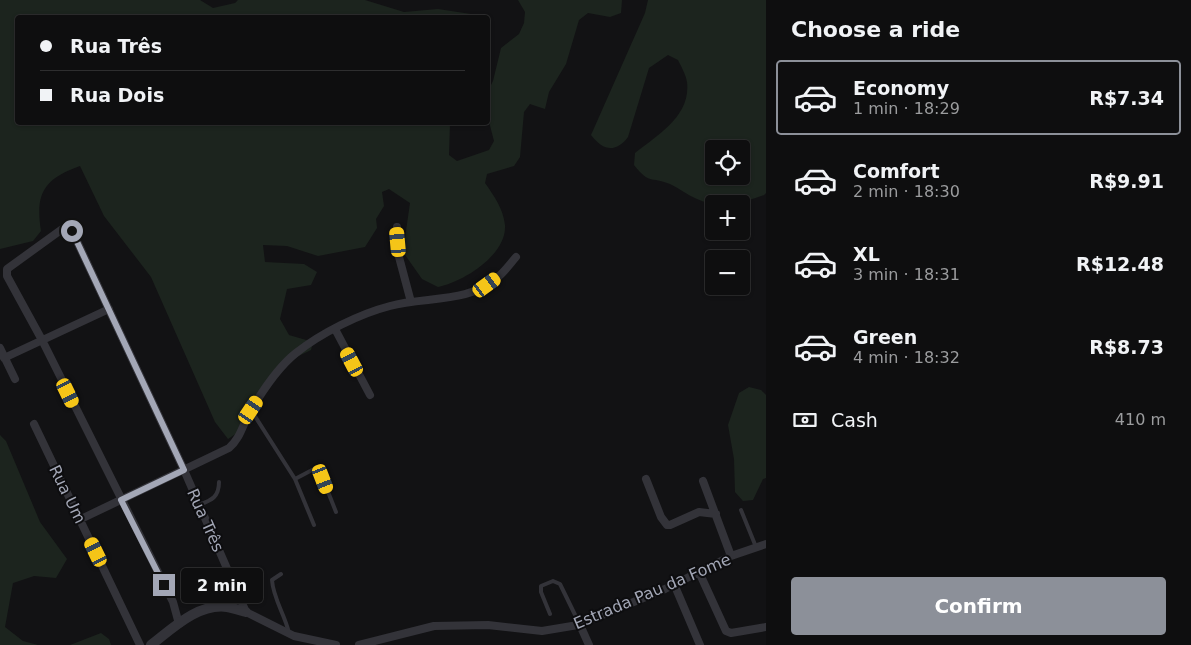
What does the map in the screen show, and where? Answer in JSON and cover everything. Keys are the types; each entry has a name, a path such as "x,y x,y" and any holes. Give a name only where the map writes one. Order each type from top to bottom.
{"street":[{"name":"Rua Três","path":"42,340 7,276 7,269 68,226 184,470 246,612"},
{"path":"397,226 399,257 411,302"},
{"path":"81,520 234,444 251,410 272,379 295,354 335,329 368,313 411,302 456,297 473,291 498,277 516,257"},
{"path":"4,358 109,310"},
{"path":"335,329 370,395"},
{"path":"42,340 173,602 179,624"},
{"path":"0,348 14,379"},
{"name":"Rua Um","path":"34,424 140,645"},
{"path":"646,479 661,517 667,525 699,512 716,514"},
{"path":"703,481 731,556"},
{"name":"Estrada Pau da Fome","path":"359,645 434,626 488,625 542,631 580,624 674,584 731,556 766,544"},
{"path":"699,572 726,631 731,633 766,627"},
{"path":"674,584 700,645"},
{"path":"151,645 198,612 218,607 246,612 289,633 336,645"},
{"path":"580,624 589,645"}],"lane":[{"path":"251,410 295,479 314,525"},
{"path":"295,479 314,468 319,469 336,512"},
{"path":"199,505 216,497 219,492 219,482"},
{"path":"741,510 756,548"},
{"path":"281,574 272,580 272,588 286,618 289,633"},
{"path":"550,614 540,592 541,586 553,581 560,584 580,624"}],"shaded area":[{"path":"0,0 200,0 213,8 235,3 238,0 365,0 404,12 438,9 477,15 15,15 15,125 450,125 449,155 457,161 489,150 494,141 490,125 490,87 501,48 519,34 524,23 525,12 518,0 622,0 621,13 610,17 588,13 579,20 566,64 549,92 545,109 530,104 524,112 520,157 514,166 487,174 485,183 498,202 504,219 504,236 499,247 491,256 471,273 438,287 422,279 403,252 410,203 389,189 382,192 384,206 376,219 377,228 365,247 318,256 287,246 263,245 265,262 304,264 317,272 311,285 287,289 280,319 289,335 313,342 311,350 280,365 262,400 245,411 237,433 228,439 215,422 151,277 104,216 80,166 58,176 45,189 41,197 40,207 41,231 33,241 0,249"},
{"path":"648,0 766,0 766,193 764,195 750,199 750,195 705,195 705,202 670,184 647,178 634,165 635,153 663,132 684,105 687,94 686,76 678,60 668,55 649,68 628,137 619,146 610,148 600,144 591,135 645,13"},
{"path":"749,387 761,390 766,395 766,478 763,479 753,500 743,501 735,492 734,459 728,425 739,393"},
{"path":"0,435 6,441 40,522 67,559 56,578 34,576 13,583 5,627 23,641 38,645 0,645"},
{"path":"101,633 109,639 111,645 70,645"}],"route":[{"path":"72,231 184,470 121,500 164,585"}]}
